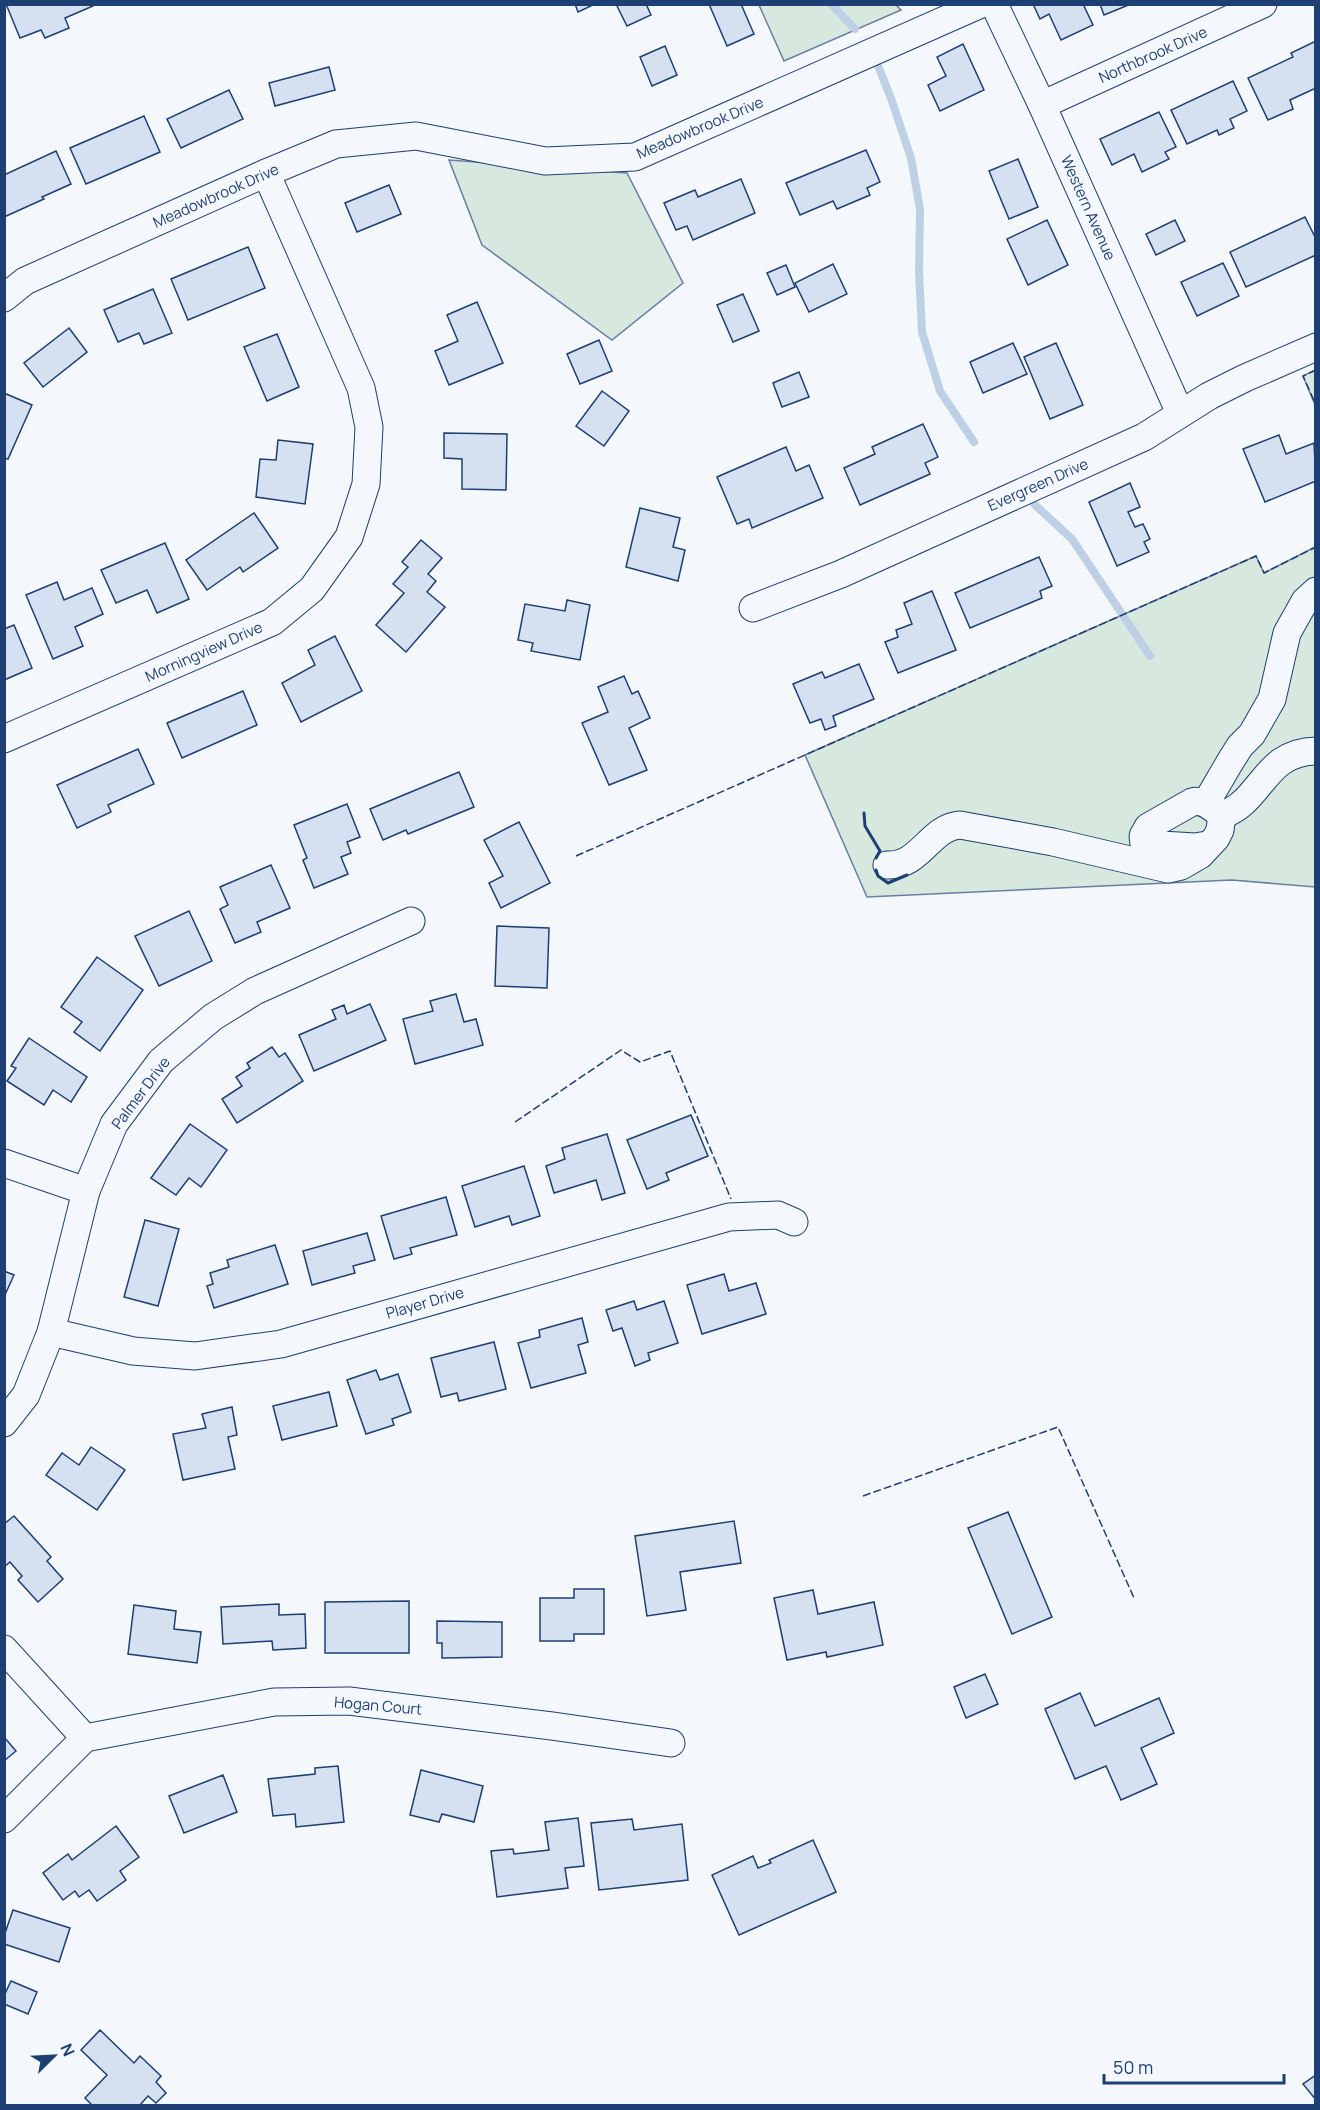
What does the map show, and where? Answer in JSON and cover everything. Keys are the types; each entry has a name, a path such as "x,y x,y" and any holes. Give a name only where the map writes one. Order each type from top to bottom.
{"street":[{"name":"Meadowbrook Drive","path":"4,298 25,281 336,144 416,136 545,161 635,157 981,4"},
{"name":"Western Avenue","path":"994,4 1042,105 1180,413"},
{"name":"Northbrook Drive","path":"1042,105 1263,4"},
{"name":"Morningview Drive","path":"4,739 272,622 312,589 350,537 366,484 369,427 361,388 266,173"},
{"name":"Evergreen Drive","path":"753,608 841,574 1144,437 1180,413 1245,378 1316,347"},
{"path":"887,865 903,864 913,858 946,828 960,825 1053,842 1167,869 1191,861 1216,838 1220,830 1214,809 1230,762 1251,734 1272,699 1287,633 1305,601 1316,591"},
{"path":"1207,845 1195,847 1144,844 1143,836 1148,827 1192,802 1199,800 1214,809 1239,807 1276,764 1301,751 1316,750"},
{"name":"Palmer Drive","path":"4,1423 26,1395 51,1332 86,1191 114,1124 161,1061 213,1017 255,991 411,921"},
{"path":"4,1163 86,1191"},
{"name":"Player Drive","path":"51,1332 133,1352 195,1356 281,1344 729,1217 778,1215 794,1222"},
{"path":"4,1649 85,1738 4,1819"},
{"name":"Hogan Court","path":"85,1738 274,1702 348,1701 671,1743"}],"shaded area":[{"path":"759,5 896,5 901,10 784,61"},
{"path":"449,160 627,173 683,283 612,340 482,245"},
{"path":"1315,370 1315,405 1303,376"},
{"path":"1315,547 1315,887 1232,880 867,897 805,755 1256,556 1264,573"}],"building":[{"path":"6,4 93,4 93,6 65,18 69,28 45,38 41,30 20,38"},
{"path":"575,4 595,4 578,12"},
{"path":"616,4 646,4 651,15 627,26"},
{"path":"709,4 741,4 754,34 727,46"},
{"path":"1033,4 1083,4 1093,25 1061,40 1049,14 1040,19"},
{"path":"1100,4 1131,4 1104,15"},
{"path":"1316,41 1316,88 1290,100 1293,109 1268,120 1248,78 1293,57 1291,53"},
{"path":"963,44 984,90 940,111 928,85 946,76 937,57"},
{"path":"665,46 677,75 652,86 640,57"},
{"path":"329,67 335,90 275,106 269,83"},
{"path":"1233,81 1247,111 1230,119 1234,128 1219,135 1217,130 1187,144 1171,110"},
{"path":"229,90 243,119 181,148 167,119"},
{"path":"1159,112 1176,147 1165,152 1169,159 1142,172 1134,154 1112,165 1100,139"},
{"path":"144,116 160,152 86,184 70,148"},
{"path":"866,150 880,182 867,188 870,195 837,209 833,201 800,215 786,183"},
{"path":"56,151 71,184 4,217 4,175"},
{"path":"1018,159 1038,207 1009,219 989,171"},
{"path":"741,179 755,213 693,240 687,226 676,230 664,203 695,190 698,197"},
{"path":"389,185 401,214 357,232 345,203"},
{"path":"1305,217 1316,239 1316,255 1246,287 1230,252"},
{"path":"1047,220 1068,265 1028,285 1007,239"},
{"path":"1175,220 1185,241 1156,255 1146,234"},
{"path":"248,247 265,288 188,320 171,279"},
{"path":"1223,263 1239,296 1197,316 1181,282"},
{"path":"833,264 847,294 809,312 795,283"},
{"path":"786,265 795,287 777,295 767,273"},
{"path":"153,289 172,333 144,344 139,333 118,342 104,310"},
{"path":"743,294 759,331 733,342 717,305"},
{"path":"477,302 503,363 449,385 435,351 458,341 447,315"},
{"path":"69,328 87,352 43,387 24,363"},
{"path":"277,334 299,387 267,401 244,347"},
{"path":"599,340 612,371 580,384 567,354"},
{"path":"1013,343 1027,374 983,393 970,362"},
{"path":"1056,343 1083,405 1050,419 1024,357"},
{"path":"799,372 809,397 782,407 773,383"},
{"path":"602,391 629,411 604,446 576,426"},
{"path":"4,393 32,405 8,459 4,458"},
{"path":"923,424 938,457 925,463 930,474 860,505 844,468 875,454 872,447"},
{"path":"444,433 507,434 506,490 462,489 462,459 444,458"},
{"path":"1279,435 1286,454 1314,443 1316,481 1265,502 1243,449"},
{"path":"278,440 313,444 305,504 256,497 260,459 276,460"},
{"path":"786,447 796,471 809,465 823,498 752,528 749,519 737,524 717,477"},
{"path":"1130,483 1140,507 1128,512 1135,527 1143,524 1150,539 1144,542 1149,552 1117,566 1089,502"},
{"path":"640,508 680,518 673,547 685,550 678,581 626,567"},
{"path":"254,513 278,548 243,572 240,567 207,590 186,560"},
{"path":"421,540 442,558 428,574 436,581 427,592 445,607 406,652 376,625 404,593 393,584 408,567 402,562"},
{"path":"165,543 189,599 157,613 147,590 116,603 101,570"},
{"path":"1039,557 1052,586 1040,591 1042,598 970,628 955,593"},
{"path":"57,582 64,600 92,588 103,614 75,627 83,646 53,659 26,595"},
{"path":"932,591 956,650 898,673 885,642 898,637 896,630 912,624 904,603"},
{"path":"567,600 590,605 580,660 531,651 533,643 518,640 525,604 565,611"},
{"path":"14,625 32,668 4,680 4,629"},
{"path":"335,636 362,691 301,722 282,683 315,665 308,650"},
{"path":"859,664 874,699 833,716 836,726 825,730 821,719 810,723 793,684 822,672 825,678"},
{"path":"624,676 632,694 638,691 650,718 629,728 647,770 609,785 582,723 608,712 598,687"},
{"path":"243,691 257,725 182,758 167,723"},
{"path":"138,749 154,784 108,805 111,812 77,828 57,785"},
{"path":"459,772 474,807 408,834 406,830 383,840 370,809"},
{"path":"347,804 360,837 347,842 351,853 341,857 348,874 314,888 303,860 307,858 294,825"},
{"path":"519,822 550,883 501,908 489,883 503,876 484,840"},
{"path":"271,865 290,908 257,922 261,932 235,943 220,909 228,905 220,887"},
{"path":"189,911 212,961 159,986 135,936"},
{"path":"497,926 549,928 547,988 495,986"},
{"path":"97,957 143,990 100,1051 74,1032 82,1022 61,1007"},
{"path":"456,994 464,1022 476,1019 483,1045 415,1064 403,1019 433,1011 430,1001"},
{"path":"370,1004 386,1040 314,1071 299,1035 336,1019 332,1010 344,1005 347,1014"},
{"path":"29,1038 87,1077 71,1102 53,1090 44,1105 7,1081 16,1068 11,1066"},
{"path":"272,1047 279,1057 285,1053 303,1081 237,1123 222,1099 242,1086 236,1077 250,1068 247,1063"},
{"path":"691,1115 708,1156 666,1173 669,1180 647,1189 627,1140"},
{"path":"190,1124 227,1150 201,1187 189,1178 176,1195 151,1178"},
{"path":"607,1134 625,1193 602,1200 596,1180 554,1193 546,1166 565,1159 562,1148"},
{"path":"524,1166 540,1216 512,1225 509,1216 475,1227 462,1186"},
{"path":"446,1197 457,1235 410,1248 412,1254 394,1259 381,1216"},
{"path":"145,1220 179,1229 158,1306 124,1297"},
{"path":"367,1233 375,1260 353,1266 355,1273 312,1285 303,1251"},
{"path":"275,1245 288,1284 214,1308 207,1286 213,1284 210,1273 229,1267 227,1260"},
{"path":"4,1271 14,1275 4,1297"},
{"path":"724,1274 729,1291 756,1283 766,1314 702,1334 687,1285"},
{"path":"634,1301 637,1310 664,1301 678,1343 648,1353 650,1360 635,1366 622,1328 613,1331 606,1310"},
{"path":"582,1318 588,1342 578,1345 586,1373 531,1388 518,1343 540,1337 539,1330"},
{"path":"494,1342 506,1389 459,1401 457,1393 441,1397 431,1358"},
{"path":"376,1370 380,1380 398,1374 411,1412 392,1419 394,1425 366,1434 347,1380"},
{"path":"329,1392 337,1426 282,1440 273,1406"},
{"path":"232,1407 237,1435 228,1437 235,1469 183,1480 173,1434 206,1428 202,1414"},
{"path":"91,1447 125,1470 97,1510 46,1475 62,1453 79,1465"},
{"path":"1008,1512 1052,1617 1012,1634 968,1528"},
{"path":"14,1516 51,1557 47,1561 63,1579 38,1602 18,1580 22,1576 10,1562 4,1567 4,1524"},
{"path":"734,1521 741,1563 680,1572 686,1610 647,1616 635,1536"},
{"path":"574,1589 604,1589 604,1634 574,1634 574,1641 540,1641 540,1598 574,1598"},
{"path":"813,1590 818,1614 874,1602 883,1645 827,1657 826,1652 787,1660 774,1598"},
{"path":"409,1601 409,1653 325,1653 325,1602"},
{"path":"279,1604 279,1615 305,1614 306,1648 273,1650 272,1641 223,1644 221,1607"},
{"path":"134,1605 176,1611 174,1629 201,1632 197,1663 128,1654"},
{"path":"437,1621 502,1622 502,1657 442,1658 442,1643 437,1643"},
{"path":"985,1674 998,1704 966,1718 954,1687"},
{"path":"1080,1693 1095,1726 1159,1698 1174,1733 1141,1748 1157,1784 1121,1800 1106,1766 1075,1779 1045,1709"},
{"path":"4,1737 16,1751 4,1761"},
{"path":"338,1766 344,1822 296,1827 295,1814 273,1816 268,1779 315,1774 315,1768"},
{"path":"421,1770 483,1786 474,1822 442,1814 439,1822 410,1815"},
{"path":"223,1775 237,1812 184,1833 169,1796"},
{"path":"578,1818 584,1866 565,1868 568,1888 497,1897 491,1851 513,1849 514,1854 549,1850 545,1822"},
{"path":"632,1819 634,1830 682,1824 688,1880 599,1890 591,1823"},
{"path":"116,1826 139,1857 120,1871 126,1880 97,1901 89,1890 79,1897 75,1891 63,1900 43,1873 68,1854 72,1860"},
{"path":"813,1840 836,1892 739,1935 712,1875 753,1856 758,1868 771,1863 769,1860"},
{"path":"13,1910 70,1928 59,1962 4,1944 4,1936"},
{"path":"11,1981 37,1992 28,2014 4,2004 4,1996"},
{"path":"100,2030 134,2063 140,2056 161,2076 156,2082 166,2093 156,2103 148,2096 139,2106 93,2106 85,2098 107,2075 81,2050"},
{"path":"1316,2075 1316,2100 1303,2084"}],"waterway":[{"path":"831,4 855,29"},
{"path":"877,63 911,158 920,209 919,272 922,332 940,391 974,442"},
{"path":"1034,504 1072,539 1150,656"}],"fence":[{"path":"1316,370 1303,376 1316,405"},
{"path":"576,856 1256,556 1264,573 1316,547"},
{"path":"515,1122 621,1050 640,1062 670,1051 731,1199"},
{"path":"863,1496 1058,1427 1134,1598"}],"wall":[{"path":"864,813 865,826 880,851 876,858"},
{"path":"876,870 878,876 888,883 907,875"}]}
